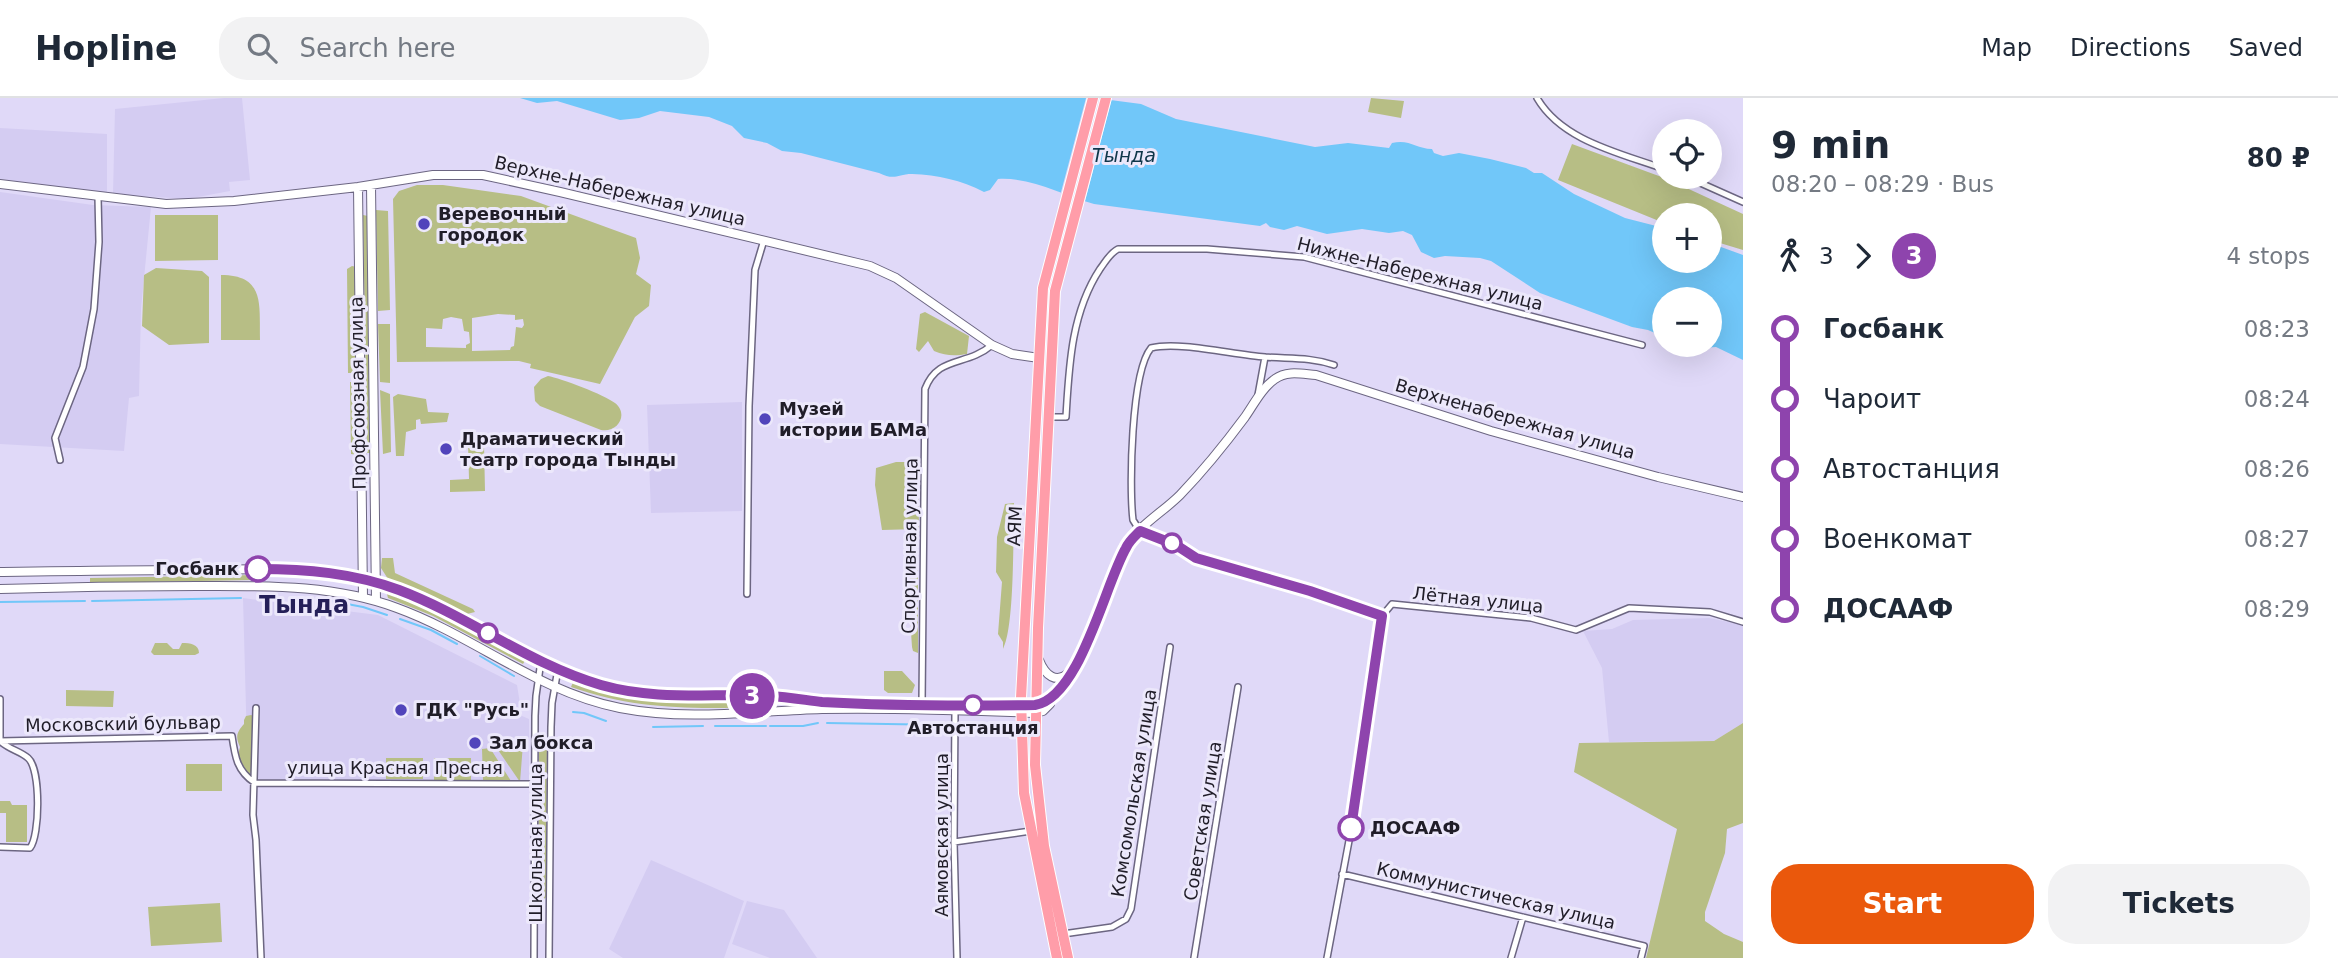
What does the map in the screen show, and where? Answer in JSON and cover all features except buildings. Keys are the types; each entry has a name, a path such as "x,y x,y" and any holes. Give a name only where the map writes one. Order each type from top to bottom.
{"highway":[{"name":"АЯМ","path":"1057,958 1031,831 1021,765 1020,709 1043,288 1093,98"},
{"name":"АЯМ","path":"1068,958 1044,846 1035,765 1035,709 1055,291 1105,98"}],"street":[{"path":"1537,98 1546,113 1561,126 1652,164"},
{"name":"Верхне-Набережная улица","path":"0,184 166,204 234,201 358,187 433,174 483,175 847,260 883,272 992,345 1012,354 1039,358"},
{"name":"Профсоюзная улица","path":"371,185 376,601"},
{"name":"Профсоюзная улица","path":"358,187 363,597"},
{"path":"1714,189 1743,202"},
{"path":"60,460 55,438 83,367 94,309 99,197"},
{"path":"359,209 372,209"},
{"path":"747,594 750,376 755,270 764,240"},
{"name":"Нижне-Набережная улица","path":"1050,417 1066,417 1071,349 1082,306 1095,277 1112,252 1118,249 1207,249 1304,257 1642,345"},
{"name":"Спортивная улица","path":"922,704 925,389 930,375 939,368 977,356 992,345"},
{"path":"1327,958 1354,814 1382,616 1310,591 1196,558 1176,545 1140,531 1135,526 1132,511 1135,409 1148,352 1156,347 1167,347 1265,357 1304,358 1334,365"},
{"path":"0,589 263,586 317,589 363,597 417,616 555,687 602,704 662,713 738,714 824,709 1035,709 1060,690 1074,667 1087,643 1122,555 1140,531 1192,481 1258,399 1265,357"},
{"name":"Верхненабережная улица","path":"1258,399 1278,376 1287,373 1316,376 1478,427 1743,497"},
{"path":"362,568 376,569"},
{"path":"0,572 319,571 376,582 432,604 558,669 597,684 642,694 766,695 824,702 1020,709"},
{"name":"Лётная улица","path":"1382,616 1392,604 1531,618 1576,630 1629,608 1710,612 1743,622"},
{"name":"Комсомольская улица","path":"1063,934 1112,927 1126,919 1131,909 1170,647"},
{"path":"1038,655 1044,671 1052,678 1062,678 1074,667"},
{"name":"Школьная улица","path":"534,958 535,731 541,661"},
{"name":"Школьная улица","path":"549,958 551,731 558,669"},
{"name":"Советская улица","path":"1194,958 1238,687"},
{"path":"0,699 1,741 5,746 30,759 37,774 37,824 34,843 30,848 0,847"},
{"path":"256,708 253,815 257,839 261,958"},
{"name":"Аямовская улица","path":"955,711 957,958"},
{"path":"535,731 551,731"},
{"name":"Московский бульвар","path":"1,741 232,736 235,761 243,775 255,783"},
{"name":"улица Красная Пресня","path":"255,783 534,784"},
{"path":"954,842 1031,831"},
{"name":"Коммунистическая улица","path":"1342,874 1644,946 1641,958"},
{"path":"535,905 550,905"},
{"path":"1511,958 1523,917"}],"shaded area":[{"path":"242,98 250,180 229,182 230,191 187,199 113,194 115,109"},
{"path":"0,128 107,134 107,193 0,179"},
{"path":"0,192 93,205 151,207 141,309 139,396 129,398 124,451 0,444"},
{"path":"742,402 742,511 651,513 647,405"},
{"path":"243,598 378,615 517,685 522,716 529,719 529,782 248,783"},
{"path":"1709,618 1743,625 1743,723 1714,741 1609,742 1602,668 1583,631 1612,629 1633,620"},
{"path":"651,860 744,901 724,958 623,958 609,949"},
{"path":"747,901 784,910 817,958 770,958 732,944"}],"green space":[{"path":"1371,98 1404,101 1401,118 1368,112"},
{"path":"1572,144 1652,173 1652,189 1689,189 1719,203 1652,203 1652,218 1558,180"},
{"path":"417,185 443,185 521,196 636,238 640,258 636,274 651,285 649,306 635,317 600,384 530,368 531,364 519,361 397,362 393,199 399,191","holes":["498,314 515,315 515,320 523,319 522,328 516,327 514,346 510,350 472,351 472,318","443,319 462,319 464,331 469,332 470,343 466,348 426,347 426,328 442,329"]},
{"path":"1722,204 1743,214 1743,250 1722,244"},
{"path":"376,210 388,211 390,310 378,311"},
{"path":"155,215 218,215 218,260 155,261"},
{"path":"363,215 368,216 371,453 367,453"},
{"path":"357,267 358,373 348,373 347,269"},
{"path":"156,268 202,271 209,277 209,343 169,345 142,326 144,275"},
{"path":"221,275 236,276 253,287 259,304 260,340 221,340"},
{"path":"925,312 969,336 967,354 938,353 928,341 919,352 916,349 920,314"},
{"path":"378,324 390,324 390,383 380,382"},
{"path":"548,376 582,387 615,403 621,412 620,422 612,429 601,430 540,406 535,401 534,387"},
{"path":"350,382 358,382 359,455 351,454"},
{"path":"380,390 390,394 391,452 383,454"},
{"path":"398,394 426,399 428,412 449,413 447,422 421,424 420,419 416,420 416,429 406,432 404,456 396,456 393,397"},
{"path":"468,443 484,444 485,491 450,492 450,480 469,479"},
{"path":"896,462 918,462 919,529 882,530 875,485 876,468"},
{"path":"1014,503 1010,621 1003,649 1003,642 998,634 1002,582 996,572 997,537 1005,504"},
{"path":"382,558 393,558 395,573 475,612 467,614 424,592 388,579 381,568"},
{"path":"911,561 918,562 918,653 913,651 912,647 907,574"},
{"path":"259,575 259,580 90,583 90,578"},
{"path":"389,593 451,619 526,659 523,664 433,616 388,598"},
{"path":"155,643 167,643 173,649 179,649 182,643 191,644 196,646 199,653 154,655 151,652"},
{"path":"884,671 902,671 915,685 912,693 888,693 884,690"},
{"path":"573,682 618,696 647,701 763,704 762,707 713,708 642,704 595,695 571,687"},
{"path":"66,690 114,691 113,707 66,706"},
{"path":"246,716 254,716 254,765 250,774 245,774 238,755 240,747 237,737"},
{"path":"1743,723 1743,823 1727,829 1725,853 1705,912 1705,921 1724,934 1743,942 1743,958 1646,958 1677,829 1574,772 1579,743 1714,741"},
{"path":"543,736 547,741 546,897 543,902 538,896 539,741"},
{"path":"523,744 520,782 496,747"},
{"path":"490,748 511,781 483,780 482,749"},
{"path":"386,758 423,758 423,779 386,779"},
{"path":"434,758 471,758 471,780 434,780"},
{"path":"186,764 222,764 222,791 186,791"},
{"path":"0,801 10,801 12,805 27,805 27,842 6,842 6,813 0,813"},
{"path":"220,903 222,942 151,946 148,907"}],"water":[{"name":"Тында","path":"520,98 1095,98 1141,104 1176,119 1315,147 1348,143 1389,148 1392,143 1404,142 1432,149 1434,153 1443,156 1459,153 1490,159 1542,173 1574,194 1625,218 1652,225 1652,273 1722,273 1722,247 1743,255 1743,360 1722,350 1722,287 1652,287 1652,332 1540,293 1491,261 1445,256 1434,258 1421,252 1412,235 1403,231 1389,233 1362,229 1327,234 1297,226 1284,230 1270,227 1266,223 1260,226 1094,204 1035,184 1011,179 998,179 990,190 984,192 940,177 912,174 889,177 801,153 782,151 767,143 744,138 732,126 709,117 660,111 639,118 620,120 557,101 537,103"}],"pier":[{"path":"1086,98 1112,98 1084,205 1060,196"}],"waterway":[{"path":"92,601 241,598"},
{"path":"326,600 387,615"},
{"path":"0,602 85,601"},
{"path":"400,619 431,630 457,644"},
{"path":"480,656 514,676"},
{"path":"573,712 606,721"},
{"path":"770,726 818,723"},
{"path":"827,723 947,725"},
{"path":"653,727 703,726"},
{"path":"715,726 766,726"}],"bus line":[{"name":"3","path":"258,569 319,571 398,589 532,657 573,675 619,690 673,696 766,695 824,702 1035,705 1044,704 1055,696 1074,667 1087,643 1126,546 1140,531 1168,541 1196,558 1310,591 1382,616 1351,828"}],"place":[{"name":"Веревочный городок","path":"424,224"},
{"name":"Музей истории БАМа","path":"765,419"},
{"name":"Драматический театр города Тынды","path":"446,449"},
{"name":"Госбанк","path":"258,569"},
{"name":"Автостанция","path":"973,705"},
{"name":"ГДК \"Русь\"","path":"401,710"},
{"name":"Зал бокса","path":"475,743"},
{"name":"ДОСААФ","path":"1351,828"}],"district":[{"name":"Тында","path":"304,605"}]}
